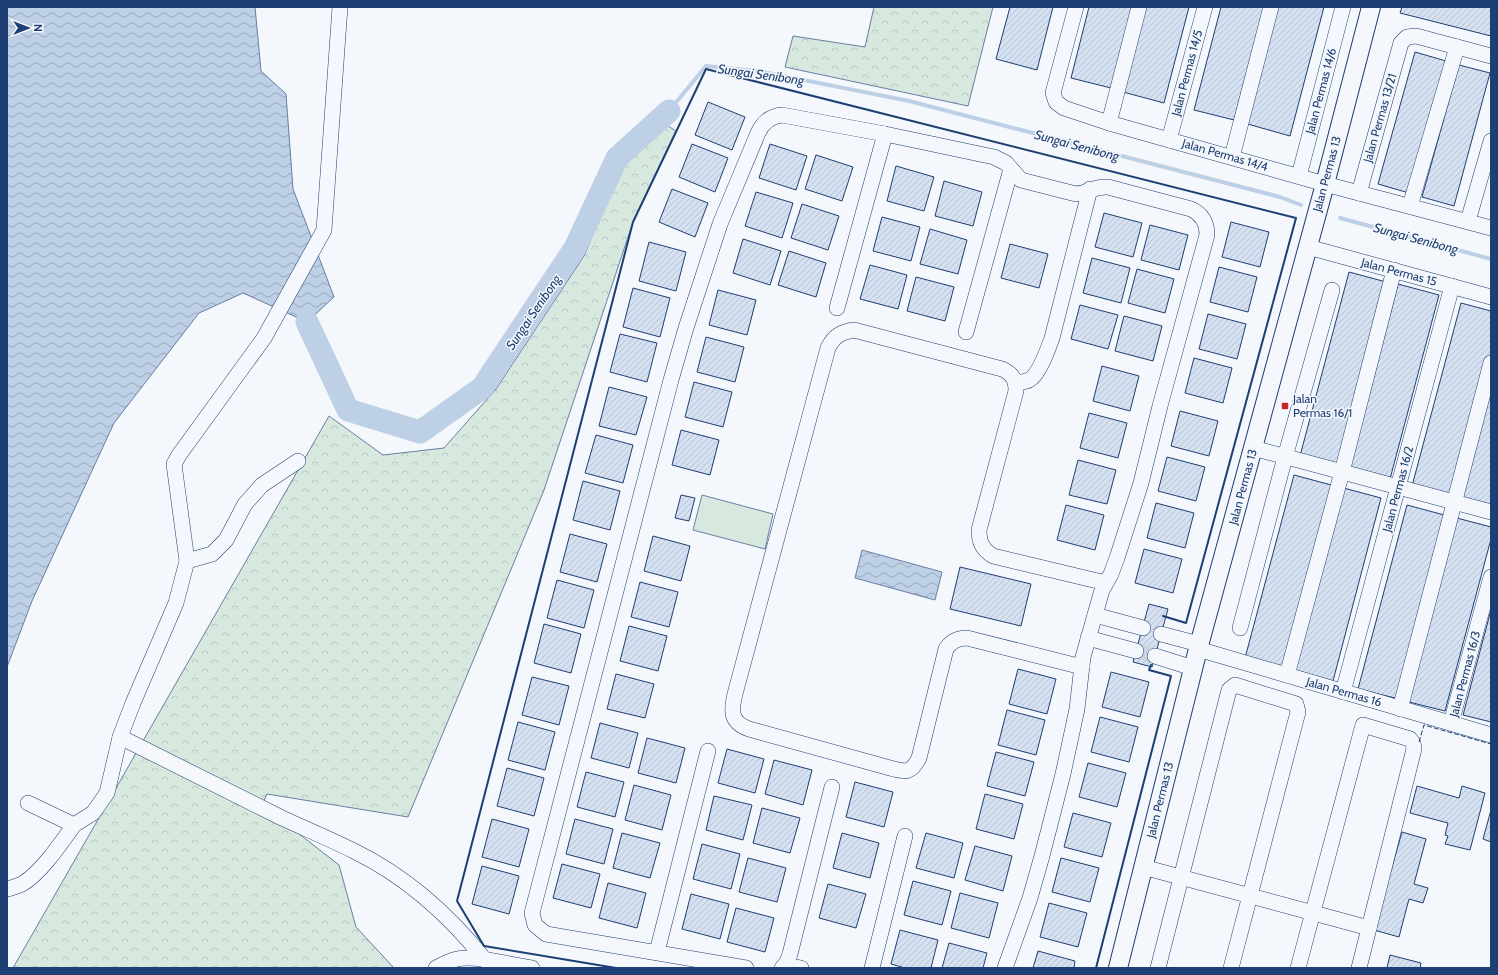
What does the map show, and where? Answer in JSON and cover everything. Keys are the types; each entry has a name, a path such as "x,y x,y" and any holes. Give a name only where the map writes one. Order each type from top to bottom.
{"main road":[{"name":"Jalan Permas 13","path":"1118,968 1193,668 1325,184 1371,7"}],"street":[{"path":"7,889 22,884 36,873 59,847 74,825 93,813 107,793 120,737 176,603 186,561 174,464 264,338 324,230 340,7"},
{"name":"Jalan Permas 14/4","path":"1076,7 1053,93 1056,102 1064,108 1109,123 1325,184 1491,228"},
{"path":"1109,123 1139,7"},
{"name":"Jalan Permas 14/5","path":"1169,140 1205,7"},
{"path":"1232,157 1271,7"},
{"name":"Jalan Permas 14/6","path":"1299,176 1343,7"},
{"name":"Jalan Permas 13/21","path":"1359,193 1401,43 1407,37 1416,36 1457,47"},
{"path":"1410,206 1457,47 1491,56"},
{"path":"746,968 546,934 535,925 532,913 671,380 686,328 720,224 758,132 763,124 773,116 786,115 994,157 1002,161 1021,180 1076,194 1085,193 1096,187 1108,188 1191,209 1203,218 1207,230 1207,235 1160,406 1141,484 1117,558 1102,590 1088,638 1082,667 1077,709 1063,774 1030,898 1005,968"},
{"path":"837,308 885,134"},
{"path":"1468,221 1491,141"},
{"path":"966,332 1011,169"},
{"path":"1016,383 1027,381 1032,378 1045,356 1052,338 1090,189"},
{"name":"Jalan Permas 15","path":"1308,246 1491,297"},
{"path":"1286,675 1342,472 1394,270"},
{"name":"Jalan Permas 16/2","path":"1343,692 1452,286"},
{"path":"1240,628 1285,457 1332,290"},
{"path":"1082,667 967,638 950,643 946,649 919,758 914,766 908,771 899,771 749,729 740,724 733,716 732,711 735,694 828,348 832,340 838,334 854,330 1002,369 1008,372 1016,383 1016,391 980,530 979,538 982,546 986,552 993,556 1106,583"},
{"path":"1400,708 1491,363"},
{"path":"1253,448 1491,512"},
{"path":"186,561 212,554 226,540 245,504 262,485 298,461"},
{"name":"Jalan Permas 16/3","path":"1451,724 1491,577"},
{"path":"1095,615 1143,628"},
{"name":"Jalan Permas 16","path":"1161,634 1286,675 1491,735"},
{"path":"1088,638 1136,651"},
{"path":"1155,656 1193,668"},
{"path":"1158,968 1229,690 1235,685 1296,704 1298,712 1231,968"},
{"path":"1298,968 1363,725 1410,739 1413,743 1414,749 1359,968"},
{"path":"120,737 299,826 355,851 395,875 425,898 451,921 468,939 484,960"},
{"path":"657,952 708,750"},
{"path":"801,968 784,966 790,954 832,787"},
{"path":"28,803 74,825"},
{"path":"872,968 905,836"},
{"path":"1143,866 1369,928"},
{"path":"441,965 457,959 468,958 532,968"}],"green space":[{"path":"874,7 993,7 968,106 785,67 793,36 865,47"},
{"path":"663,123 676,131 633,222 544,490 408,817 267,794 262,805 339,865 356,927 394,968 13,968 329,416 383,455 444,448 496,389 584,256 624,162"},
{"path":"702,495 773,514 765,549 693,530"}],"water":[{"path":"7,7 255,7 261,71 286,94 293,189 334,297 307,322 243,293 199,313 114,423 32,601 7,667"},
{"path":"862,550 942,572 935,600 855,578"}],"building":[{"path":"1010,7 1053,7 1037,70 996,59"},
{"path":"1089,7 1133,7 1111,88 1071,78"},
{"path":"1145,7 1189,7 1164,103 1123,92"},
{"path":"1221,7 1264,7 1234,120 1194,110"},
{"path":"1275,7 1324,7 1290,136 1244,123"},
{"path":"1402,7 1491,7 1491,36 1400,13"},
{"path":"1415,52 1446,61 1409,193 1378,184"},
{"path":"1459,65 1490,73 1454,206 1422,197"},
{"path":"708,102 745,117 732,150 695,135"},
{"path":"692,144 728,158 715,192 679,177"},
{"path":"770,144 807,156 796,190 759,178"},
{"path":"816,155 853,167 842,201 805,189"},
{"path":"896,166 934,177 924,211 887,201"},
{"path":"944,181 982,192 973,226 935,216"},
{"path":"672,189 708,203 695,237 659,222"},
{"path":"756,192 793,203 782,238 745,226"},
{"path":"802,204 839,216 828,250 791,238"},
{"path":"1104,213 1142,223 1133,257 1095,247"},
{"path":"882,217 920,227 911,261 873,251"},
{"path":"1231,222 1269,232 1260,267 1222,257"},
{"path":"1150,225 1188,235 1179,270 1141,260"},
{"path":"930,229 967,240 958,274 920,264"},
{"path":"743,239 781,251 770,285 733,273"},
{"path":"649,242 686,252 676,291 639,281"},
{"path":"1010,244 1048,254 1039,288 1001,278"},
{"path":"789,251 826,263 816,297 778,285"},
{"path":"1092,258 1130,268 1121,303 1083,293"},
{"path":"870,265 907,275 898,309 860,299"},
{"path":"1219,267 1257,277 1248,312 1210,302"},
{"path":"1137,269 1174,279 1165,313 1128,303"},
{"path":"1349,272 1390,283 1341,466 1300,456"},
{"path":"916,277 954,287 945,321 907,311"},
{"path":"1398,284 1439,295 1390,479 1350,468"},
{"path":"633,288 670,298 660,337 623,327"},
{"path":"718,290 756,300 747,335 709,325"},
{"path":"1461,303 1491,311 1491,353 1453,497 1412,486"},
{"path":"1080,305 1118,315 1108,349 1071,339"},
{"path":"1208,314 1246,324 1237,359 1199,349"},
{"path":"1124,316 1162,326 1153,361 1115,351"},
{"path":"620,334 657,343 647,382 610,372"},
{"path":"706,337 744,347 735,382 697,372"},
{"path":"1194,358 1232,368 1223,403 1185,393"},
{"path":"1102,366 1139,376 1130,411 1093,401"},
{"path":"1491,378 1491,507 1459,498"},
{"path":"694,382 732,392 723,427 685,417"},
{"path":"609,387 647,397 636,435 599,426"},
{"path":"1180,411 1218,421 1209,456 1171,446"},
{"path":"1089,413 1127,423 1118,458 1080,448"},
{"path":"681,430 719,440 710,475 672,465"},
{"path":"596,435 633,445 623,483 585,473"},
{"path":"1167,457 1205,467 1196,501 1158,491"},
{"path":"1078,460 1116,470 1107,504 1069,495"},
{"path":"1294,475 1335,486 1286,669 1245,658"},
{"path":"583,481 620,491 610,530 573,520"},
{"path":"1340,487 1381,498 1333,681 1292,670"},
{"path":"681,495 695,498 689,521 675,518"},
{"path":"1156,503 1194,513 1185,548 1147,538"},
{"path":"1066,505 1104,515 1095,550 1057,540"},
{"path":"1407,505 1448,516 1399,699 1358,689"},
{"path":"1453,517 1491,527 1491,539 1445,711 1405,701"},
{"path":"570,534 607,544 597,582 560,572"},
{"path":"653,536 690,546 681,581 644,571"},
{"path":"1144,549 1182,559 1173,593 1135,583"},
{"path":"960,567 1031,584 1021,626 950,609"},
{"path":"557,580 594,590 584,628 547,618"},
{"path":"640,582 678,592 669,627 631,617"},
{"path":"1149,604 1168,609 1152,667 1133,662"},
{"path":"1491,610 1491,722 1463,715"},
{"path":"544,624 581,634 571,673 534,663"},
{"path":"629,626 667,636 658,671 620,661"},
{"path":"1018,669 1056,679 1047,714 1009,704"},
{"path":"1111,672 1149,682 1140,717 1102,707"},
{"path":"616,674 654,684 645,718 607,709"},
{"path":"532,677 569,686 559,725 522,715"},
{"path":"1007,710 1045,720 1036,755 998,745"},
{"path":"1100,717 1138,727 1129,762 1091,752"},
{"path":"518,722 555,732 545,770 508,760"},
{"path":"600,723 638,733 629,768 591,758"},
{"path":"647,738 685,748 676,783 638,773"},
{"path":"727,749 764,759 755,793 718,783"},
{"path":"996,752 1034,762 1025,796 987,786"},
{"path":"774,760 812,770 803,805 765,794"},
{"path":"1088,763 1126,773 1117,807 1079,797"},
{"path":"507,768 544,778 534,816 497,806"},
{"path":"586,772 624,782 615,817 577,807"},
{"path":"855,782 893,792 884,827 846,817"},
{"path":"634,785 671,795 662,830 625,820"},
{"path":"1417,786 1459,798 1462,786 1485,793 1470,850 1445,844 1448,836 1445,835 1448,823 1410,813"},
{"path":"985,794 1023,804 1014,839 976,829"},
{"path":"714,796 752,805 743,840 706,830"},
{"path":"762,808 800,818 790,853 753,843"},
{"path":"1491,810 1491,842 1483,839"},
{"path":"1073,813 1111,823 1102,857 1064,847"},
{"path":"492,819 529,829 519,867 482,857"},
{"path":"575,819 613,829 604,864 566,854"},
{"path":"1402,832 1426,839 1414,884 1428,888 1423,903 1409,899 1399,937 1374,930"},
{"path":"622,833 660,843 650,878 613,868"},
{"path":"842,833 879,843 870,878 833,868"},
{"path":"926,833 963,843 954,878 916,868"},
{"path":"702,844 740,854 731,889 693,879"},
{"path":"975,846 1012,856 1003,891 965,880"},
{"path":"748,858 786,868 777,902 739,892"},
{"path":"1061,858 1099,868 1090,902 1052,892"},
{"path":"562,864 600,874 591,908 553,898"},
{"path":"482,866 519,876 509,914 472,904"},
{"path":"913,881 951,891 942,925 904,915"},
{"path":"608,883 646,893 637,928 599,918"},
{"path":"828,884 866,894 856,928 819,918"},
{"path":"960,893 998,903 989,938 951,928"},
{"path":"691,894 729,904 720,939 682,929"},
{"path":"1049,903 1087,913 1078,947 1040,937"},
{"path":"736,908 774,918 765,952 727,942"},
{"path":"900,930 938,940 931,968 905,968 891,964"},
{"path":"949,943 987,953 983,968 942,968"},
{"path":"1038,951 1075,961 1074,968 1033,968"},
{"path":"1390,955 1421,963 1420,968 1387,968"}],"waterway":[{"name":"Sungai Senibong","path":"669,111 706,66 758,71 909,101 1280,197 1301,205"},
{"name":"Sungai Senibong","path":"307,322 348,410 420,432 482,388 575,248 617,158 669,111"},
{"name":"Sungai Senibong","path":"1340,218 1491,259"}],"tunnel":[{"path":"1136,651 1155,656"}],"fence":[{"path":"1419,742 1424,725 1491,744"}],"wall":[{"path":"616,968 484,946 457,901 633,222 706,69 1296,218 1186,623 1163,616"},
{"path":"1096,968 1171,676 1149,670 1151,665"}],"place":[{"name":"Jalan Permas 16/1","path":"1285,406"}]}
